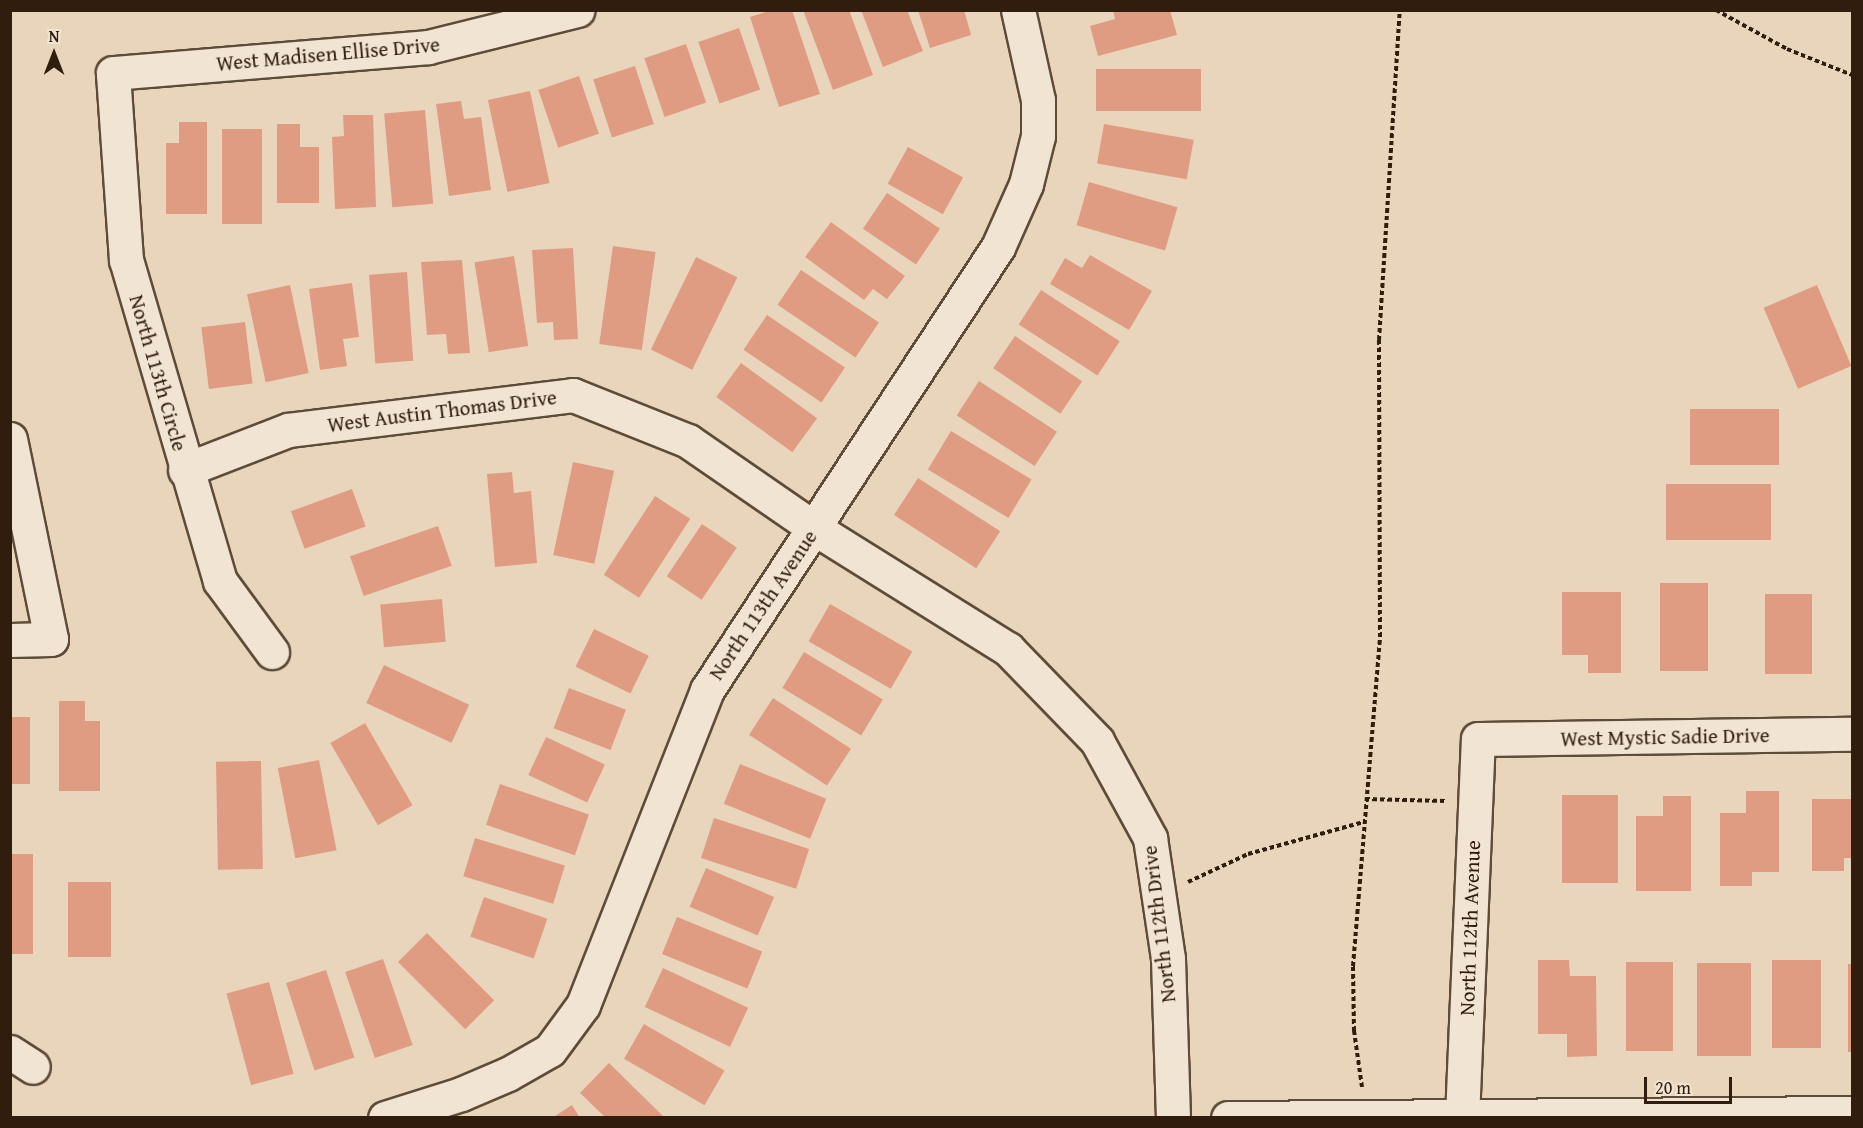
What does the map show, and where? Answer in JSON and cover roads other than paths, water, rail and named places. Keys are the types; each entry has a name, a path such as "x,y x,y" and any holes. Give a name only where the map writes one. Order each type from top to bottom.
{"street":[{"name":"West Madisen Ellise Drive","path":"113,73 428,47 577,10"},
{"name":"North 113th Avenue","path":"386,1118 461,1094 508,1074 550,1050 583,1005 707,690 998,247 1026,184 1038,136 1038,100 1018,10"},
{"name":"North 113th Circle","path":"113,73 126,260 185,470 220,581 272,652"},
{"name":"West Austin Thomas Drive","path":"185,470 288,430 573,395 688,441 814,528"},
{"path":"10,439 51,639 10,640"},
{"name":"North 112th Drive","path":"814,528 1008,649 1097,741 1150,838 1168,958 1173,1118"},
{"name":"West Mystic Sadie Drive","path":"1478,738 1852,734"},
{"name":"North 112th Avenue","path":"1462,1116 1478,738"},
{"path":"1228,1118 1366,1115 1852,1113"}]}
